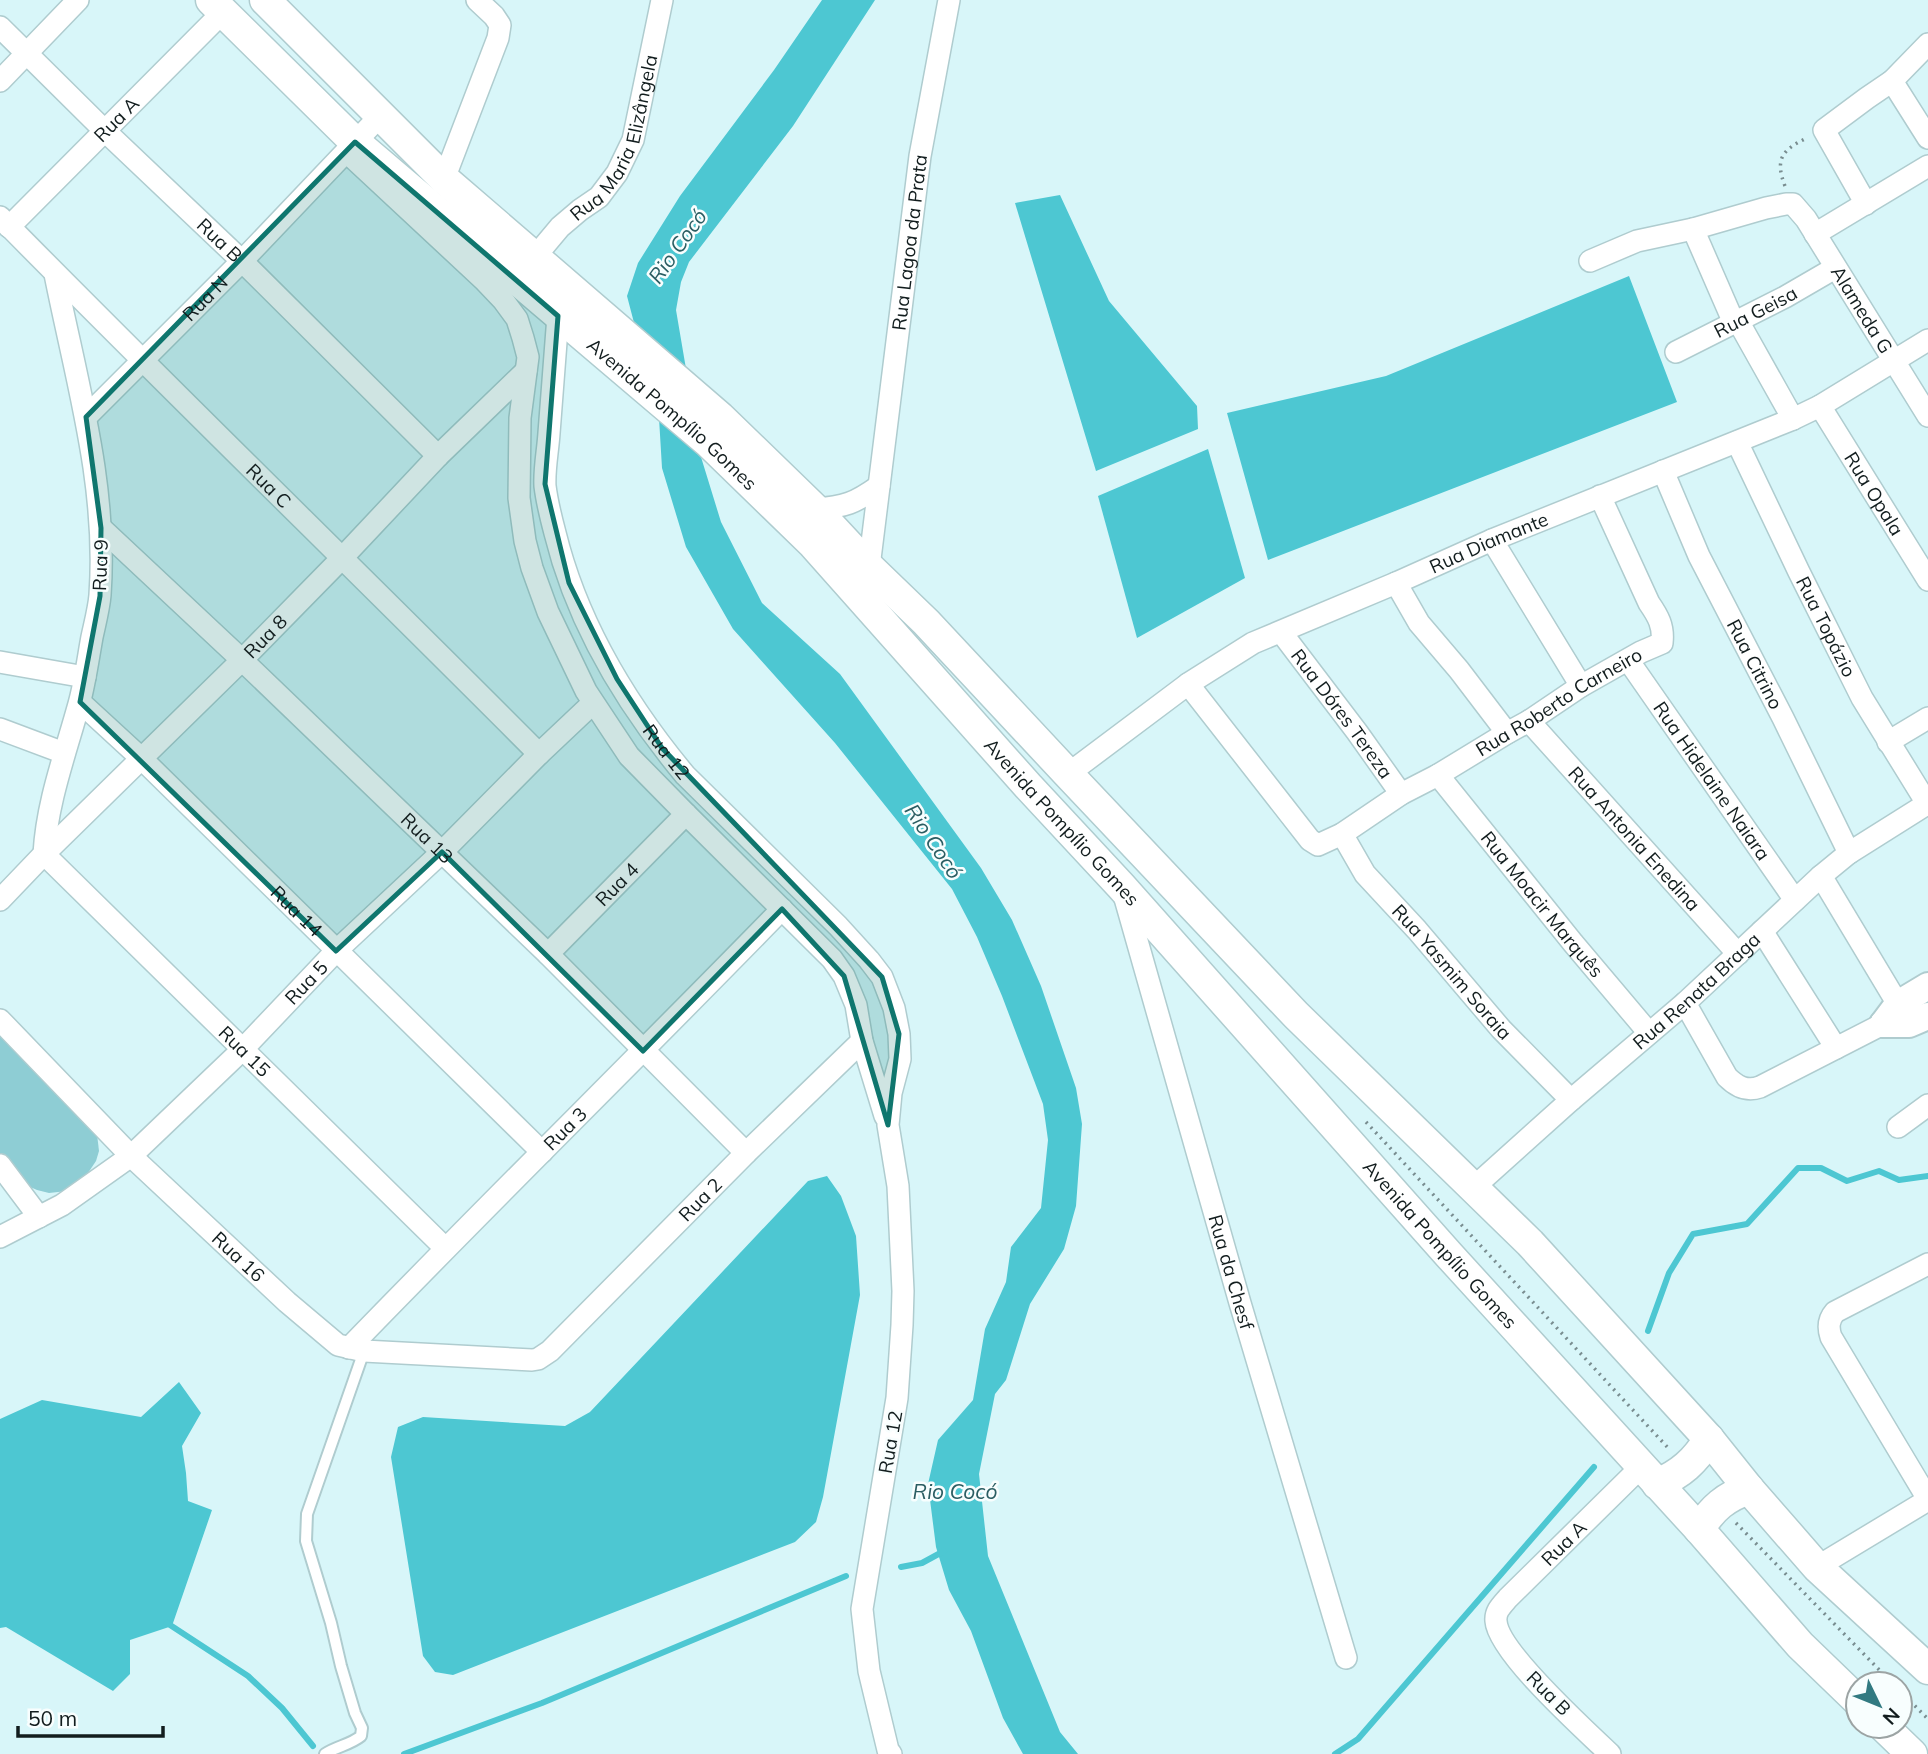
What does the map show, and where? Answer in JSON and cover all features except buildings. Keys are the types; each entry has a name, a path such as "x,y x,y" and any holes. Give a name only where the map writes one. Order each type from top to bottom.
{"main road":[{"name":"Avenida Pompílio Gomes","path":"265,0 444,179 534,258 572,315"},
{"name":"Avenida Pompílio Gomes","path":"217,6 351,147 572,315 815,509 926,622 1296,1014 1530,1243 1709,1439 1817,1567 1923,1657"},
{"name":"Avenida Pompílio Gomes","path":"714,430 1028,786 1121,886 1449,1255 1699,1529 1800,1645 1844,1687"},
{"path":"1649,1475 1685,1469 1699,1456 1709,1439"},
{"path":"1699,1529 1718,1505 1733,1494 1749,1489"},
{"path":"1898,1740 1912,1754"}],"street":[{"path":"0,81 78,0"},
{"path":"444,179 498,37 500,25 477,0"},
{"name":"Rua Maria Elizângela","path":"534,258 560,227 598,197 617,173 633,140 662,0"},
{"name":"Rua Lagoa da Prata","path":"869,566 920,156 949,0"},
{"name":"Rua A","path":"5,222 105,131 217,6"},
{"name":"Rua B","path":"0,27 242,261 438,456"},
{"path":"1866,204 1824,130 1892,81 1928,44"},
{"path":"1892,81 1928,138"},
{"name":"Rua N","path":"86,418 242,261 380,116"},
{"path":"351,147 503,300 517,319 528,357 526,371"},
{"path":"1815,234 1928,166"},
{"path":"1590,261 1637,241 1693,229 1766,208 1793,204"},
{"name":"Alameda G","path":"1793,204 1806,219 1928,416"},
{"name":"Rua C","path":"5,222 142,362 343,557 539,754"},
{"path":"1693,229 1736,322 1793,419"},
{"name":"Rua Geisa","path":"1676,352 1785,297 1835,268"},
{"name":"Rua 9","path":"44,855 52,794 80,702 100,596 101,528 86,418 55,274"},
{"name":"Rua 12","path":"572,315 545,484 559,551 569,583 617,679 663,748 685,775 838,926 882,977 894,1008 899,1034 900,1059 891,1093 888,1125"},
{"name":"Rua Diamante","path":"1068,774 1188,684 1253,643 1492,540 1793,419 1820,406 1928,340"},
{"name":"Rua 12","path":"526,371 520,418 520,513 532,568 562,644 593,703 629,756 832,959 844,976 856,1005 862,1041 888,1125 898,1186 902,1325 897,1398 862,1609 869,1671 891,1754"},
{"name":"Rua 8","path":"1,899 242,660 438,456 526,371"},
{"name":"Rua Opala","path":"1820,406 1928,580"},
{"name":"Rua Topázio","path":"1737,442 1863,698 1928,804"},
{"name":"Rua Citrino","path":"1663,471 1699,556 1849,853"},
{"path":"815,509 846,505 859,500 879,486"},
{"name":"Rua Roberto Carneiro","path":"1188,684 1296,825 1318,845 1342,834 1401,794 1529,721 1581,686 1662,643 1662,626 1600,496"},
{"name":"Rua 13","path":"101,528 548,954 746,1153"},
{"path":"1492,540 1581,686"},
{"path":"1396,583 1419,622 1507,733"},
{"name":"Rua Dóres Tereza","path":"1280,632 1401,794"},
{"name":"Rua Hidelaine Naiara","path":"1628,660 1795,900"},
{"path":"0,662 85,677"},
{"name":"Rua 14","path":"80,702 142,759 542,1152"},
{"name":"Rua 5","path":"0,1237 62,1205 131,1156 242,1050 336,951 442,852 593,703"},
{"path":"1888,742 1928,718"},
{"name":"Rua Antonia Enedina","path":"1529,721 1738,954"},
{"path":"0,729 64,753"},
{"name":"Rua Moacir Marquês","path":"1438,775 1564,933 1649,1034"},
{"name":"Rua Renata Braga","path":"1473,1188 1685,1003 1821,876 1849,853 1928,804"},
{"name":"Rua 4","path":"548,954 686,814"},
{"name":"Rua Yasmim Soraia","path":"1342,834 1365,874 1417,930 1500,1029 1571,1100"},
{"name":"Rua 15","path":"44,855 445,1248"},
{"path":"1821,876 1905,1017"},
{"name":"Rua da Chesf","path":"1121,886 1240,1303 1346,1658"},
{"name":"Rua 3","path":"357,1349 445,1248 782,909"},
{"path":"1762,931 1836,1048"},
{"path":"1685,1003 1727,1077 1735,1086 1753,1090 1905,1017 1928,986"},
{"name":"Rua 16","path":"0,1020 131,1156 338,1345 357,1349 538,1359"},
{"name":"Rua 2","path":"538,1359 551,1351 746,1153 862,1041"},
{"path":"1898,1127 1928,1105"},
{"path":"0,1165 39,1217"},
{"path":"1817,1567 1928,1499 1836,1348 1829,1329 1831,1316 1835,1312 1928,1264"},
{"name":"Rua A","path":"1497,1626 1497,1611 1508,1598 1649,1475"},
{"name":"Rua B","path":"1497,1626 1500,1636 1526,1670 1610,1754"}],"lane":[{"path":"325,1754 355,1741 361,1736 362,1728 355,1713 306,1541 307,1514 357,1349"}],"path":[{"path":"1793,204 1781,177 1779,163 1797,142 1824,130"},
{"path":"1449,1255 1497,1211"},
{"path":"1914,1705 1928,1719"}],"highlighted area":[{"path":"355,142 558,316 545,484 569,583 617,679 662,748 882,977 899,1034 888,1125 844,976 782,909 643,1051 442,852 336,951 80,702 100,596 101,528 86,417"}],"shaded area":[{"path":"0,1033 97,1134 99,1151 96,1161 88,1173 67,1191 49,1193 19,1182 0,1157"}],"water":[{"name":"Rio Cocó","path":"822,0 875,0 793,126 689,262 681,282 676,310 701,457 721,522 762,603 840,674 981,868 1012,920 1041,986 1076,1088 1082,1124 1076,1206 1064,1249 1030,1304 1006,1380 995,1394 979,1474 988,1556 1060,1732 1078,1754 1023,1754 1003,1718 971,1631 949,1590 936,1547 928,1484 938,1440 973,1400 985,1329 1006,1282 1011,1247 1041,1208 1048,1140 1043,1104 1002,996 977,937 952,889 835,743 733,629 686,547 662,468 659,418 627,296 638,263 680,196 774,70"},
{"path":"1060,195 1109,301 1197,406 1198,429 1096,471 1015,203"},
{"path":"1629,276 1677,402 1268,560 1227,413 1386,376"},
{"path":"1208,449 1245,578 1137,638 1098,496"},
{"path":"827,1176 841,1196 856,1236 860,1295 823,1497 816,1522 795,1542 453,1675 435,1672 423,1656 391,1457 398,1427 423,1417 565,1426 590,1412 808,1181"},
{"path":"179,1382 201,1413 182,1446 188,1501 212,1510 172,1626 130,1640 130,1674 113,1691 6,1627 0,1628 0,1419 42,1400 141,1417"}],"waterway":[{"path":"1648,1331 1669,1273 1693,1234 1747,1224 1798,1168 1821,1168 1847,1181 1879,1171 1899,1180 1928,1176"},
{"path":"1335,1754 1358,1739 1594,1467"},
{"path":"901,1567 922,1563 944,1551"},
{"path":"404,1754 542,1703 846,1576"},
{"path":"167,1623 248,1676 282,1708 313,1746"}]}
